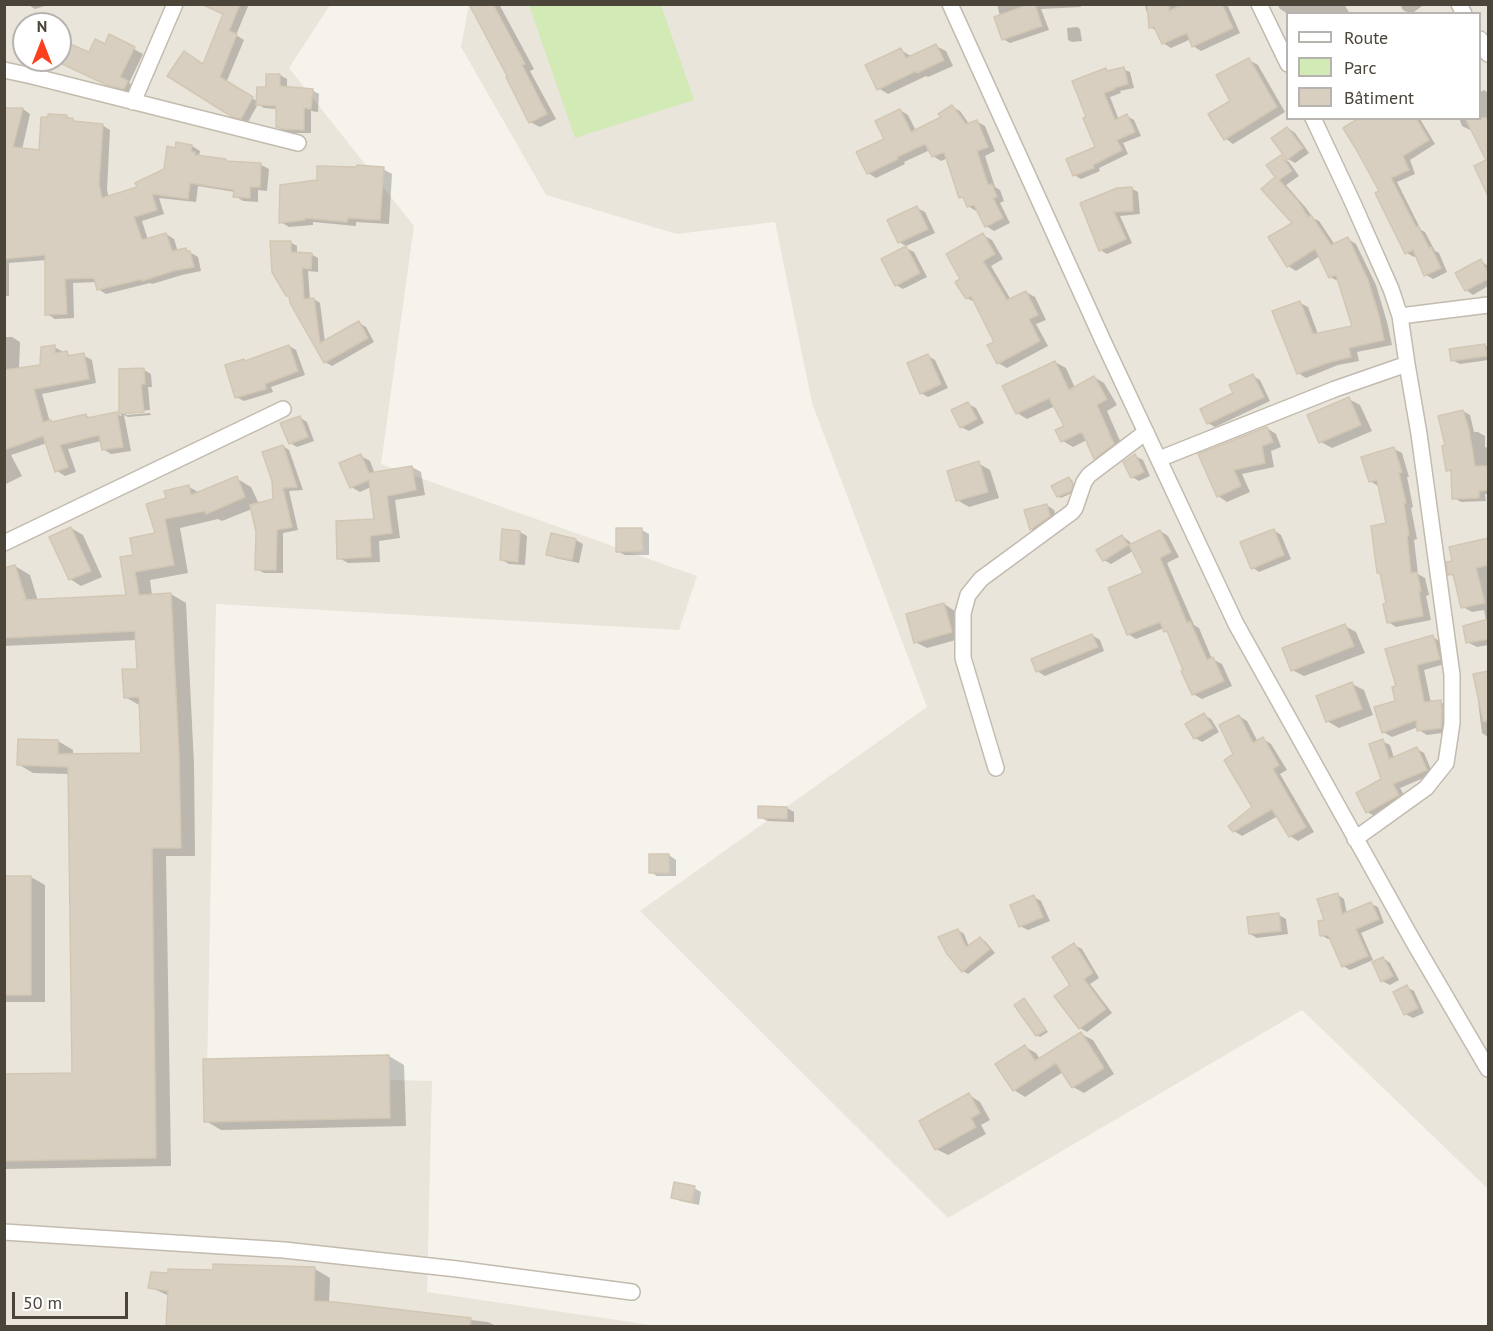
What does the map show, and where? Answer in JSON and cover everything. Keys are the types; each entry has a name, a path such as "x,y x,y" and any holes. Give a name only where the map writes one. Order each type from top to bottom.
{"street":[{"path":"133,102 176,4"},
{"path":"950,4 1236,624 1355,839 1488,1069"},
{"path":"1259,4 1286,62"},
{"path":"4,70 298,143"},
{"path":"1314,120 1391,289 1400,316 1419,434 1452,675 1452,723 1446,763 1426,788 1355,839"},
{"path":"1400,316 1488,305"},
{"path":"1159,459 1407,364"},
{"path":"4,543 283,409"},
{"path":"996,768 963,658 963,613 968,595 981,579 1072,512 1089,475 1146,432"},
{"path":"4,1232 284,1250 457,1269 632,1292"}],"shaded area":[{"path":"469,4 1488,5 1488,1189 1302,1010 948,1218 640,911 927,707 812,403 775,222 677,234 546,195 461,47"},
{"path":"5,5 330,5 289,68 414,226 381,464 697,576 679,630 216,604 207,1075 432,1081 427,1292 658,1326 5,1326"}],"green space":[{"path":"529,5 661,5 694,100 575,138"}],"building":[{"path":"201,4 240,4 229,31 237,34 220,77 253,97 241,119 233,117 167,76 184,51 203,64 223,14"},
{"path":"469,4 493,4 525,64 522,65 547,114 529,123"},
{"path":"1035,4 1042,26 1002,40 994,17"},
{"path":"1147,4 1169,4 1169,11 1184,4 1222,4 1233,28 1192,47 1187,33 1162,44 1154,27 1149,28"},
{"path":"109,34 135,47 120,77 128,81 124,89 107,85 72,69 72,45 89,52 95,39 105,44"},
{"path":"936,44 944,60 877,90 865,65 901,48 906,58"},
{"path":"1249,58 1277,107 1224,140 1208,114 1230,101 1216,75"},
{"path":"1124,67 1128,84 1104,93 1115,120 1127,114 1135,132 1117,140 1122,150 1093,165 1094,168 1073,176 1066,159 1095,147 1072,81 1106,68 1107,71"},
{"path":"266,74 280,74 280,86 313,89 311,109 304,108 304,130 276,127 276,106 256,105 257,87 266,87"},
{"path":"952,105 966,124 977,120 988,147 977,151 988,185 992,184 997,197 993,198 1003,218 985,227 974,205 967,207 963,197 959,198 944,152 932,157 925,144 867,174 856,152 884,139 875,121 900,109 911,132 941,117 938,114"},
{"path":"4,108 23,108 13,147 39,150 41,117 48,117 48,114 67,115 66,118 73,118 73,121 103,124 99,184 102,198 137,187 135,183 164,169 167,146 175,148 176,142 192,145 191,152 195,152 195,155 226,159 226,161 261,163 260,187 250,187 250,198 233,197 234,190 190,183 188,199 152,194 157,210 134,217 142,240 166,233 172,251 186,248 190,251 194,267 97,290 94,278 65,279 67,314 45,315 45,255 4,259"},
{"path":"1488,118 1488,196 1474,166 1486,160 1466,120"},
{"path":"1356,120 1417,120 1429,140 1403,156 1409,170 1391,178 1416,227 1418,226 1429,248 1431,247 1441,268 1424,276 1413,250 1405,254 1375,193 1379,191 1343,128"},
{"path":"1287,127 1303,148 1287,160 1271,138"},
{"path":"1281,155 1292,171 1279,180 1298,201 1308,217 1311,215 1331,245 1348,237 1368,280 1384,340 1349,348 1351,357 1297,374 1272,311 1300,301 1313,334 1352,326 1336,275 1329,278 1315,249 1287,267 1268,237 1292,223 1261,189 1275,177 1266,165"},
{"path":"357,165 384,167 380,220 348,218 347,222 305,218 305,220 279,223 280,185 317,180 317,166 356,167"},
{"path":"1132,187 1133,211 1114,212 1126,239 1099,251 1080,203 1117,188"},
{"path":"917,206 928,229 898,243 887,220"},
{"path":"983,233 995,254 983,261 1007,300 1026,291 1038,315 1029,319 1040,341 997,364 987,345 994,342 971,296 966,299 955,282 960,279 946,254"},
{"path":"270,241 291,241 291,252 312,253 311,269 302,268 304,299 314,298 320,343 359,321 368,338 324,363 290,303 289,296 286,296 272,272"},
{"path":"906,246 920,273 895,286 881,259"},
{"path":"1481,259 1488,273 1488,279 1465,291 1455,273"},
{"path":"1485,344 1487,356 1451,361 1449,349"},
{"path":"55,345 55,353 67,351 68,356 84,353 89,379 34,389 43,422 86,414 87,418 117,412 123,447 102,450 99,435 60,445 68,467 55,472 43,436 4,450 4,370 40,365 41,347"},
{"path":"289,345 298,371 265,384 266,389 235,398 225,365 244,359 245,361"},
{"path":"928,354 941,384 920,394 907,363"},
{"path":"1055,361 1069,390 1094,376 1107,399 1097,405 1114,444 1094,459 1082,432 1061,442 1055,430 1064,426 1049,398 1016,414 1002,386"},
{"path":"144,368 145,384 141,384 144,412 119,414 119,369"},
{"path":"1253,374 1264,397 1207,424 1200,409 1233,393 1229,385"},
{"path":"1349,397 1361,425 1319,443 1307,415"},
{"path":"968,402 977,419 960,428 951,410"},
{"path":"1463,410 1475,466 1488,466 1488,490 1479,491 1479,498 1452,499 1451,470 1446,471 1442,446 1445,445 1438,416"},
{"path":"300,416 308,437 289,444 280,423"},
{"path":"1267,427 1273,442 1262,446 1265,463 1234,470 1241,486 1217,497 1198,454"},
{"path":"283,445 297,487 283,488 292,527 277,530 276,570 255,570 256,532 250,505 273,499 272,481 262,452"},
{"path":"1394,447 1402,472 1399,473 1406,503 1404,504 1409,535 1407,536 1411,573 1417,572 1423,616 1387,623 1383,604 1386,603 1380,573 1377,573 1371,526 1386,523 1377,480 1369,482 1361,457"},
{"path":"361,454 369,473 412,466 416,490 387,496 392,533 370,536 371,557 337,559 336,521 374,519 369,480 350,488 339,463"},
{"path":"1135,454 1144,472 1131,478 1123,462"},
{"path":"979,461 988,492 956,501 947,471"},
{"path":"237,476 245,497 206,514 205,511 165,519 174,565 135,572 139,595 171,593 179,754 181,848 152,848 156,1158 4,1161 4,1074 72,1073 68,767 17,765 18,739 58,740 58,754 141,753 139,697 124,698 122,669 137,669 135,631 4,638 4,568 15,565 26,599 23,600 126,595 120,557 133,555 130,538 155,533 146,504 166,498 164,491 189,485 191,495"},
{"path":"1069,477 1073,485 1071,491 1057,497 1051,486"},
{"path":"1047,504 1050,516 1030,530 1024,510"},
{"path":"71,527 91,571 69,580 49,537"},
{"path":"616,528 642,528 643,551 616,552"},
{"path":"502,529 520,531 518,562 500,560"},
{"path":"1274,529 1284,555 1251,569 1240,542"},
{"path":"1160,530 1171,552 1160,558 1187,623 1190,621 1207,660 1213,657 1224,681 1192,695 1167,631 1164,632 1160,622 1127,635 1108,588 1143,573 1129,545"},
{"path":"551,533 576,539 572,560 546,555"},
{"path":"1122,535 1128,545 1103,561 1096,550"},
{"path":"1488,538 1488,565 1476,568 1485,603 1461,608 1453,574 1448,575 1446,562 1452,561 1449,547"},
{"path":"944,603 952,632 914,643 906,614"},
{"path":"1488,619 1488,639 1466,643 1463,626"},
{"path":"1345,624 1354,646 1291,671 1282,648"},
{"path":"1092,634 1098,647 1036,672 1031,659"},
{"path":"1433,635 1440,659 1417,665 1424,702 1441,700 1441,728 1417,731 1416,720 1382,733 1374,707 1395,701 1392,687 1396,686 1385,649"},
{"path":"1488,671 1488,721 1483,721 1473,674"},
{"path":"1352,682 1362,709 1326,722 1316,696"},
{"path":"1204,713 1213,728 1194,739 1185,724"},
{"path":"1239,715 1253,743 1263,737 1279,765 1273,769 1306,827 1289,837 1272,809 1233,832 1228,826 1252,807 1224,760 1233,754 1219,725"},
{"path":"1383,739 1389,759 1417,747 1427,770 1393,784 1399,795 1366,813 1356,793 1381,779 1369,744"},
{"path":"758,806 787,807 787,819 758,818"},
{"path":"649,854 669,854 669,873 649,873"},
{"path":"4,876 31,876 31,995 4,995"},
{"path":"1338,893 1342,914 1371,902 1379,919 1356,929 1368,956 1342,967 1328,935 1320,936 1318,921 1324,920 1317,899"},
{"path":"1034,895 1043,917 1019,927 1010,905"},
{"path":"1279,913 1281,931 1249,934 1247,917"},
{"path":"958,929 966,947 980,937 990,949 962,972 947,954 938,937"},
{"path":"1074,943 1093,973 1084,979 1106,1009 1079,1029 1054,996 1070,985 1052,957"},
{"path":"1383,957 1393,976 1381,982 1372,962"},
{"path":"1407,985 1418,1008 1404,1015 1393,992"},
{"path":"1024,998 1046,1030 1036,1036 1014,1005"},
{"path":"1081,1032 1104,1068 1072,1088 1056,1063 1013,1091 995,1064 1025,1045 1035,1061"},
{"path":"389,1055 390,1118 204,1122 203,1059"},
{"path":"969,1093 980,1113 971,1118 976,1127 935,1150 919,1121"},
{"path":"674,1182 695,1186 692,1202 671,1198"},
{"path":"213,1264 315,1267 314,1301 471,1318 470,1326 166,1326 168,1291 148,1288 151,1272 168,1273 168,1269 213,1270"}]}
